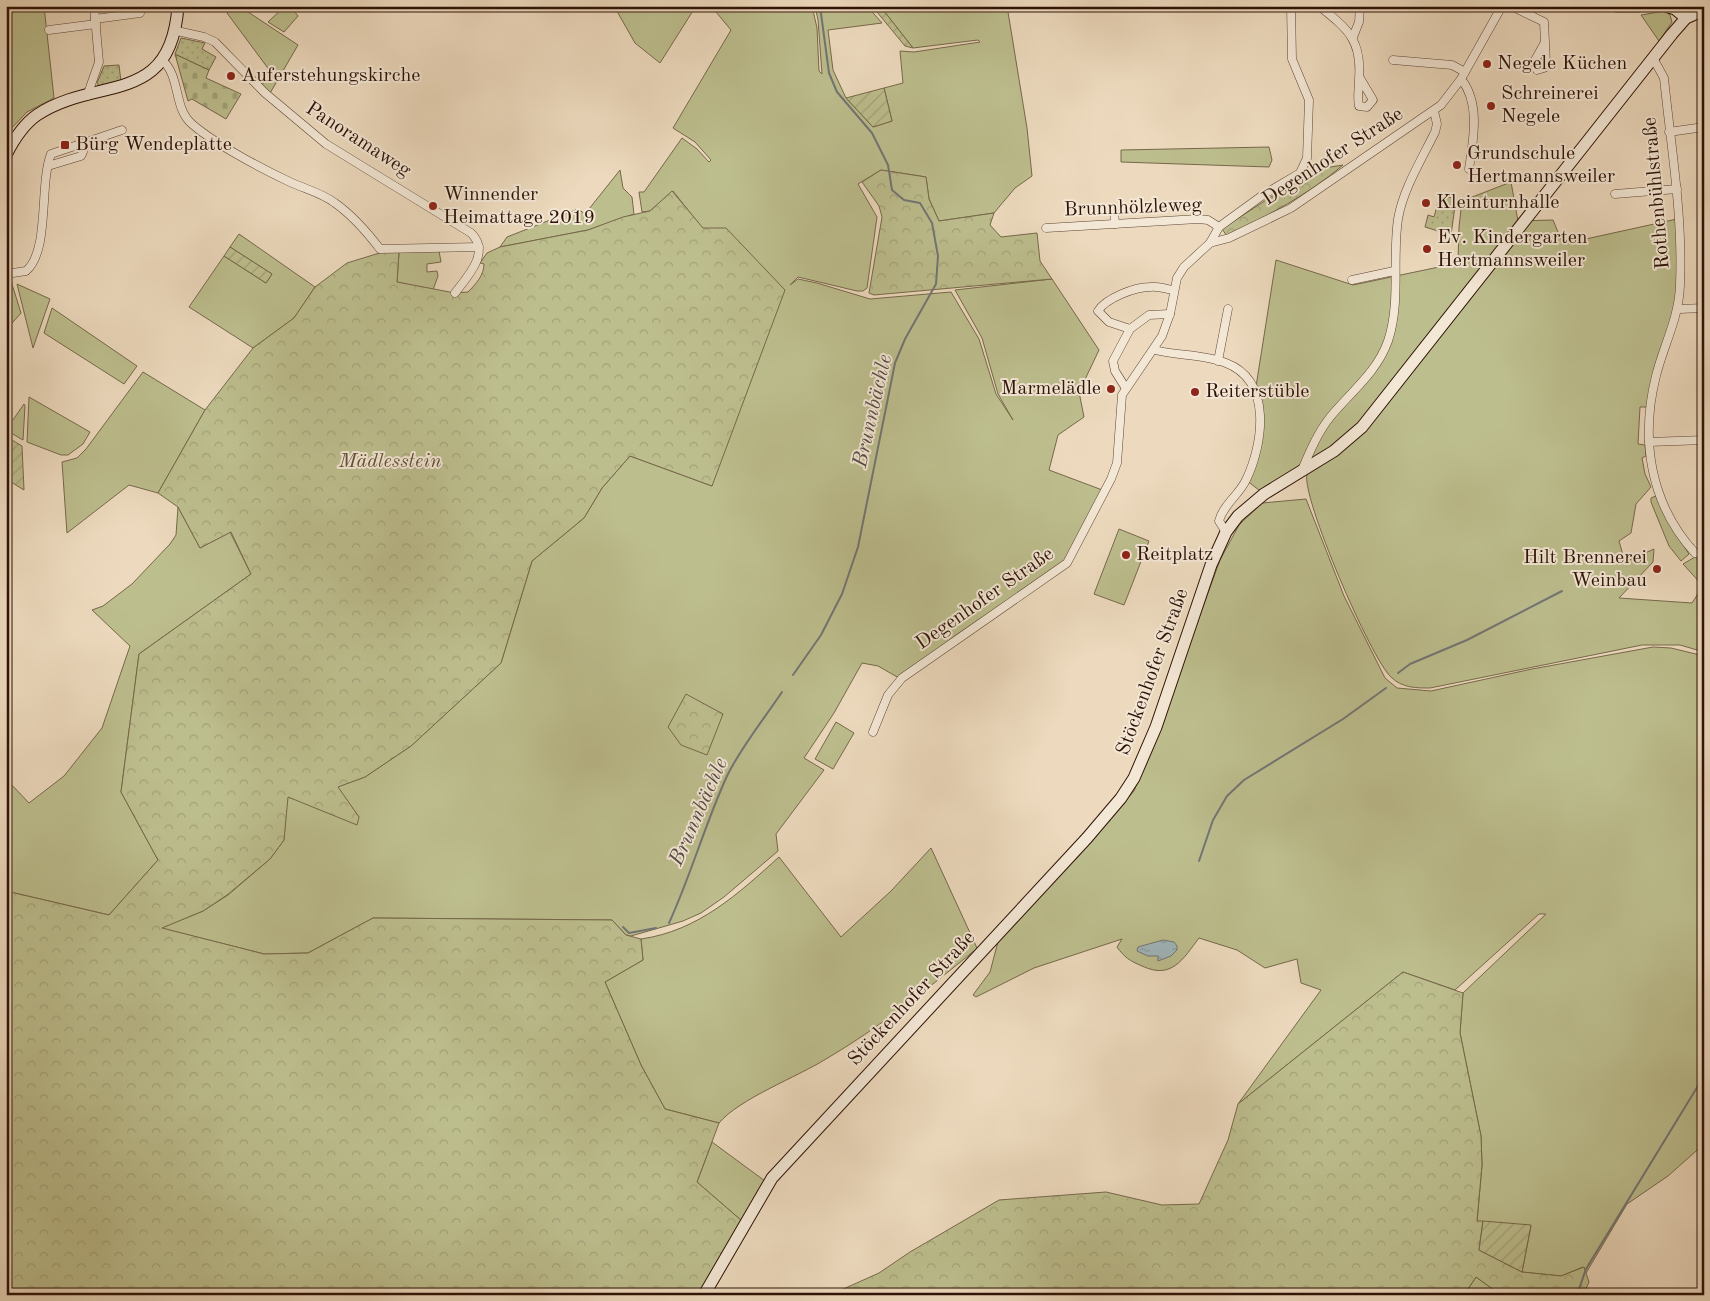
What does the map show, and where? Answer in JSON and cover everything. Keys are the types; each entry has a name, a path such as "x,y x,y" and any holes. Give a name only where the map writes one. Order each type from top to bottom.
{"main road":[{"path":"6,155 23,129 36,116 66,101 132,83 143,77 162,60 176,31 178,6"},
{"path":"1616,6 1638,6"},
{"path":"1666,6 1676,9 1686,18"},
{"name":"Stöckenhofer Straße","path":"704,1295 777,1172 976,959 1121,798 1134,778 1156,728 1211,565 1226,532 1238,516 1264,494 1334,451 1362,427 1653,58 1686,18 1704,10"}],"street":[{"path":"87,96 99,62 94,6"},
{"path":"48,30 140,13 139,6"},
{"path":"1210,243 1219,227 1263,195 1300,173 1305,166 1309,100 1292,59 1291,6"},
{"path":"1319,6 1353,36 1357,49 1360,78"},
{"path":"1353,36 1359,22 1360,6"},
{"name":"Degenhofer Straße","path":"873,732 888,695 902,678 1067,563 1111,479 1117,463 1120,401 1125,387 1155,350 1170,314 1174,290 1184,267 1210,243 1229,238 1291,208 1389,139 1434,111 1448,98 1463,76 1502,6"},
{"path":"1511,6 1544,22 1544,44"},
{"name":"Panoramaweg","path":"176,31 215,42 265,93 326,144 471,233 479,247"},
{"name":"Rothenbühlstraße","path":"1653,58 1664,78 1681,238 1679,309 1656,376 1650,412 1650,466 1664,505 1684,541 1695,552"},
{"path":"162,60 172,71 184,114 191,124 245,158 290,182 334,202 362,226 380,249 479,247 475,265 455,293"},
{"path":"1393,60 1452,65 1463,76 1470,98 1474,127 1469,169"},
{"path":"1301,473 1316,438 1331,417 1368,377 1382,355 1392,324 1398,218 1413,177 1435,132 1437,124 1434,111"},
{"path":"1669,132 1704,127"},
{"path":"6,274 26,271 36,259 39,249 48,166 52,152 122,130"},
{"path":"48,166 81,156 83,152 81,144"},
{"path":"1615,194 1677,189"},
{"path":"1114,210 1115,224"},
{"name":"Brunnhölzleweg","path":"1046,228 1198,219 1208,220 1219,227"},
{"path":"1352,280 1394,271"},
{"path":"1130,329 1104,318 1098,311 1103,303 1150,287 1174,290"},
{"path":"1679,309 1704,308"},
{"path":"1218,360 1228,309"},
{"path":"1125,387 1115,371 1113,362 1130,329 1149,315 1170,314"},
{"path":"1155,350 1227,363 1244,374 1255,393 1260,417 1254,462 1241,490 1220,515 1219,521 1226,532"},
{"path":"1649,442 1704,440"}],"green space":[{"path":"6,6 44,6 54,98 27,112 6,134"},
{"path":"230,6 239,6 298,45 269,95 261,87 270,71 227,13"},
{"path":"285,6 290,6 298,16 284,32 268,22"},
{"path":"614,6 696,6 660,63 635,43"},
{"path":"711,6 812,6 817,28 819,71 822,74 818,20 815,6 867,6 882,23 828,30 833,70 846,98 873,127 892,121 884,88 903,83 900,51 914,52 980,42 978,40 913,48 880,6 1007,6 1027,128 1032,176 1015,188 994,213 939,221 929,199 926,177 881,170 858,184 877,217 867,288 863,291 857,291 798,277 790,285 798,279 870,299 951,292 979,339 996,394 1013,420 998,394 982,338 955,290 1052,279 1099,350 1079,392 1084,417 1058,435 1049,470 1105,491 1066,560 956,635 899,678 878,666 862,663 834,713 804,758 824,770 776,834 778,851 724,897 701,913 683,921 631,936 626,935 612,920 373,918 308,953 264,954 161,928 203,911 228,895 270,859 284,840 287,797 359,817 337,787 365,777 411,746 501,663 532,561 584,518 602,488 630,456 712,486 703,229 673,191 650,211 642,212 639,192 644,192 682,138 697,149 709,162 711,160 695,142 673,128 731,30"},
{"path":"872,6 880,6 913,48 905,46"},
{"path":"1665,11 1670,15 1672,22 1659,41 1641,15"},
{"path":"181,38 205,43 202,49 216,57 209,70 175,54"},
{"path":"175,54 209,70 206,78 241,94 226,119 192,99 188,101"},
{"path":"119,65 121,82 99,86 97,83 104,66"},
{"path":"884,88 892,121 873,127 846,98"},
{"path":"1269,147 1272,160 1269,167 1121,162 1121,150"},
{"path":"1343,165 1316,186 1258,220 1227,236 1222,229 1303,178 1312,170"},
{"path":"620,170 623,188 632,197 634,214 588,230 500,247 507,237 578,209 585,214"},
{"path":"881,170 926,177 929,199 939,221 994,213 990,225 1001,237 1037,233 1040,261 1052,279 874,295 869,293 882,217 879,206 862,182"},
{"path":"1511,182 1518,221 1553,220 1563,244 1677,219 1677,279 1673,315 1652,383 1647,407 1640,407 1638,444 1645,445 1646,456 1642,458 1645,474 1651,487 1636,504 1631,533 1619,541 1625,562 1654,549 1653,562 1619,598 1692,603 1703,586 1683,564 1695,557 1704,565 1704,652 1680,645 1642,645 1430,688 1409,687 1395,681 1381,664 1354,611 1315,513 1308,489 1307,474 1381,412 1406,380 1362,427 1264,494 1246,480 1260,430 1255,393 1276,260 1353,285 1458,263 1462,201"},
{"name":"Mädlesstein","path":"672,191 703,228 726,228 785,290 712,486 630,456 602,488 584,518 532,561 501,663 411,746 365,777 338,787 359,817 357,825 288,797 284,840 270,859 227,895 203,911 162,928 264,954 308,953 373,918 612,920 626,935 641,939 643,960 605,982 641,1065 665,1109 719,1123 697,1182 742,1221 705,1287 698,1295 6,1295 6,891 109,915 158,860 121,792 139,654 251,574 231,532 200,548 178,507 158,493 205,410 253,348 294,318 315,287 347,263 386,251 399,252 397,282 455,293 468,292 481,276 484,264 480,263 487,253 500,247 588,230 623,217 650,211"},
{"path":"1440,195 1456,199 1451,235 1425,227 1428,215 1434,217"},
{"path":"239,234 315,287 294,318 253,348 189,307 224,256 266,283 272,274 230,247"},
{"path":"230,247 272,274 266,283 224,256"},
{"path":"439,251 441,262 427,264 427,272 437,271 438,276 433,290 397,282 399,252"},
{"path":"6,281 11,281 21,313 6,330"},
{"path":"17,284 50,299 33,348"},
{"path":"52,308 137,366 124,384 44,333"},
{"path":"143,372 205,410 158,493 129,485 67,533 62,462 77,458 86,449"},
{"path":"29,397 90,432 83,444 68,455 61,455 27,442"},
{"path":"24,404 25,406 23,440 6,430"},
{"path":"7,437 22,446 24,490 6,479"},
{"path":"1656,496 1677,536 1689,554 1681,561 1669,546 1651,502 1651,498"},
{"path":"1306,499 1344,596 1385,678 1397,688 1431,691 1532,669 1653,647 1671,648 1704,656 1704,1081 1698,1090 1702,1092 1704,1088 1704,1144 1668,1176 1627,1204 1586,1273 1583,1267 1561,1276 1522,1272 1531,1226 1477,1222 1482,1165 1481,1136 1460,1033 1463,993 1546,914 1539,914 1455,990 1403,972 1238,1104 1321,990 1301,983 1297,959 1265,968 1237,950 1199,938 1176,965 1169,969 1152,970 1134,962 1122,953 1117,947 1122,939 1034,968 976,997 973,995 990,972 999,938 1074,861 1134,791 1154,742 1220,560 1239,525 1262,503"},
{"path":"178,507 200,548 230,532 251,574 139,654 121,792 158,860 109,915 6,891 6,782 8,781 29,803 64,776 102,728 130,646 92,610 103,606 132,584 170,544 176,535"},
{"name":"Reitplatz","path":"1119,529 1149,541 1124,605 1094,594"},
{"path":"686,694 723,714 707,755 681,745 668,727"},
{"path":"836,722 854,733 833,769 815,759"},
{"path":"931,848 977,948 974,951 884,1021 846,1047 740,1105 719,1123 665,1109 641,1065 605,982 643,960 641,939 662,935 681,928 716,909 779,857 841,937 891,891"},
{"path":"1403,972 1463,993 1460,1033 1481,1136 1482,1165 1477,1221 1483,1221 1479,1250 1522,1272 1561,1276 1584,1267 1589,1282 1583,1295 1501,1295 1476,1277 1464,1295 830,1295 879,1273 910,1252 999,1200 1106,1192 1162,1205 1199,1204 1228,1140 1238,1104"},
{"path":"712,1142 765,1181 742,1221 697,1182"},
{"path":"1483,1221 1531,1225 1522,1272 1479,1250"},
{"path":"1476,1277 1501,1295 1464,1295"}],"water":[{"path":"1163,940 1174,942 1177,946 1177,950 1171,956 1158,961 1158,956 1148,956 1137,951 1138,947"}],"waterway":[{"name":"Brunnbächle","path":"793,675 821,635 842,594 858,547 895,363 905,339 936,284 938,256 932,223 920,203 904,200 892,190 888,165 872,133 837,92 829,73 820,6"},
{"path":"1398,673 1410,664 1467,640 1562,591"},
{"path":"1199,861 1213,820 1227,796 1244,780 1343,719 1386,688"},
{"name":"Brunnbächle","path":"669,923 727,776 746,744 782,692"},
{"path":"623,927 629,933 656,928"},
{"path":"1577,1295 1586,1269 1704,1076"}],"place":[{"name":"Negele Küchen","path":"1487,64"},
{"name":"Auferstehungskirche","path":"231,76"},
{"name":"Schreinerei Negele","path":"1491,106"},
{"name":"Bürg Wendeplatte","path":"65,145"},
{"name":"Grundschule Hertmannsweiler","path":"1457,165"},
{"name":"Kleinturnhalle","path":"1426,203"},
{"name":"Winnender Heimattage 2019","path":"433,206"},
{"name":"Ev. Kindergarten Hertmannsweiler","path":"1427,249"},
{"name":"Marmelädle","path":"1111,389"},
{"name":"Reiterstüble","path":"1195,392"},
{"name":"Reitplatz","path":"1126,555"},
{"name":"Hilt Brennerei Weinbau","path":"1657,569"}]}
